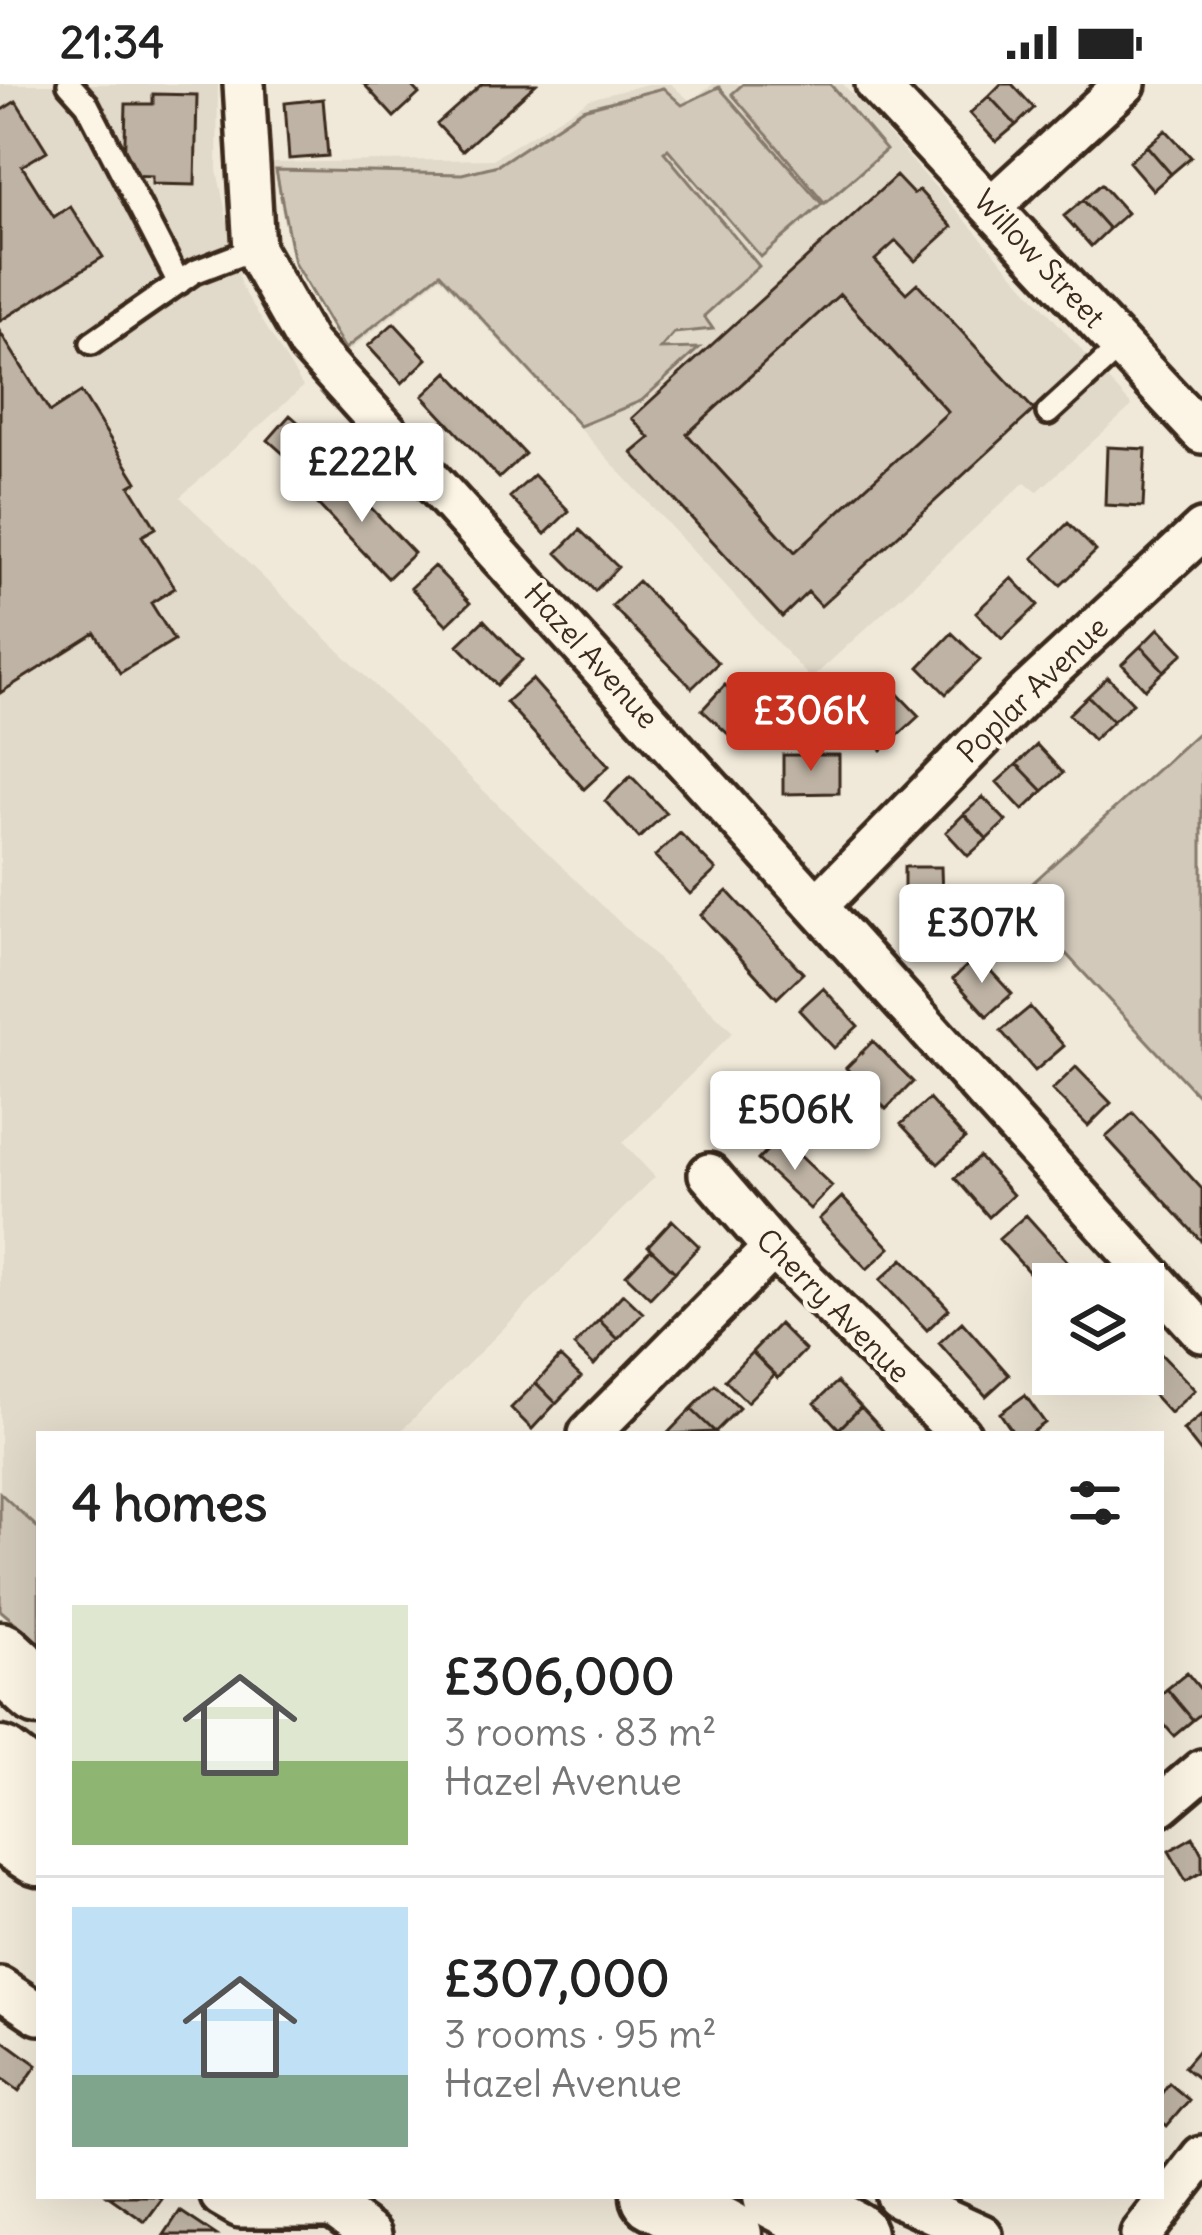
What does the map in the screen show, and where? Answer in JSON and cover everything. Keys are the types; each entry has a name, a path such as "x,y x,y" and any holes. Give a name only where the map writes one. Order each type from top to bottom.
{"highway":[{"path":"0,1656 36,1688"},
{"path":"0,1686 36,1711"},
{"path":"17,1791 36,1844"},
{"path":"661,2199 728,2235"},
{"path":"784,2199 852,2235"}],"street":[{"name":"Hazel Avenue","path":"244,84 254,249 308,344 1202,1332"},
{"name":"Willow Street","path":"876,84 1202,433"},
{"path":"991,207 1125,84"},
{"name":"Poplar Avenue","path":"817,906 1025,694 1202,530"},
{"name":"Cherry Avenue","path":"709,1174 773,1248 957,1431"},
{"path":"592,1431 773,1248"},
{"path":"1164,1802 1202,1769"},
{"path":"0,1988 36,2012"},
{"path":"1141,2235 1202,2156"},
{"path":"227,2199 240,2206 327,2202 371,2235"},
{"path":"903,2199 982,2235"}],"lane":[{"path":"69,84 87,104 179,283"},
{"path":"92,344 194,272 254,249"},
{"path":"1048,413 1121,346"}],"shaded area":[{"path":"0,84 218,84 217,170 241,286 303,387 180,497 733,1032 623,1143 655,1177 401,1431 36,1431 36,1525 0,1492"},
{"path":"647,84 671,84 690,101 713,84 843,84 1132,406 1037,492 1025,482 811,679 440,277 345,354 292,262 272,163 493,159 590,99"},
{"path":"743,84 830,84 886,150 825,203 732,94"},
{"path":"719,87 822,204 761,257 668,149 664,152 759,266 704,316 713,329 674,333 660,349 699,348 641,401 580,426 440,273 345,349 294,263 276,170 462,174 498,165 583,109 663,88 682,105"},
{"path":"840,294 948,412 795,552 687,434"},
{"path":"1202,729 1202,1100 1015,899"},
{"path":"0,1493 36,1526 36,1640 0,1610"}],"building":[{"path":"364,84 410,84 419,94 394,117"},
{"path":"482,84 536,84 462,151 437,124"},
{"path":"1001,84 1012,84 1034,108 1016,125 989,96"},
{"path":"153,94 197,95 195,185 152,184 152,176 124,175 126,104 153,104"},
{"path":"989,96 1016,125 996,142 970,113"},
{"path":"323,99 328,156 289,159 285,103"},
{"path":"16,101 47,151 22,166 54,217 70,206 103,257 0,321 0,111"},
{"path":"1166,130 1191,157 1171,174 1147,146"},
{"path":"1147,146 1171,174 1153,190 1129,162"},
{"path":"896,176 913,194 919,190 952,227 915,261 896,241 875,260 906,293 917,283 1034,410 821,606 808,592 782,617 632,453 650,438 632,418","holes":["840,294 948,412 795,552 687,434"]},
{"path":"1101,184 1127,213 1109,229 1083,200"},
{"path":"1083,200 1109,229 1091,246 1064,216"},
{"path":"394,323 427,359 402,383 368,346"},
{"path":"0,332 50,412 81,392 137,482 130,486 156,528 142,536 175,588 151,603 174,640 120,673 95,633 0,693"},
{"path":"448,372 525,454 499,478 423,396"},
{"path":"290,415 327,448 305,473 268,440"},
{"path":"1107,447 1146,449 1143,507 1105,505"},
{"path":"337,472 414,553 388,578 311,497"},
{"path":"534,475 569,511 545,534 510,497"},
{"path":"1068,523 1096,551 1061,585 1033,558"},
{"path":"580,530 618,567 595,591 557,553"},
{"path":"434,566 470,603 447,625 411,588"},
{"path":"1012,578 1038,605 1002,639 976,612"},
{"path":"638,581 718,663 692,688 612,606"},
{"path":"484,620 522,660 497,685 458,645"},
{"path":"1159,628 1183,653 1164,671 1141,646"},
{"path":"952,633 980,660 946,694 919,667"},
{"path":"1141,646 1164,671 1145,689 1122,664"},
{"path":"1108,677 1133,703 1113,721 1088,696"},
{"path":"532,679 609,766 584,789 506,702"},
{"path":"725,685 763,721 740,745 702,710"},
{"path":"894,690 919,716 882,750 857,724"},
{"path":"1088,696 1113,721 1093,740 1069,714"},
{"path":"1037,745 1063,773 1043,791 1017,764"},
{"path":"783,755 839,755 839,793 783,794"},
{"path":"1017,764 1043,791 1023,810 997,782"},
{"path":"631,776 666,813 639,838 605,801"},
{"path":"983,797 1006,821 987,839 964,814"},
{"path":"964,814 987,839 968,856 946,832"},
{"path":"680,833 716,870 690,894 655,856"},
{"path":"904,867 941,867 942,898 904,898"},
{"path":"727,891 803,973 777,998 701,915"},
{"path":"904,898 942,898 941,928 904,928"},
{"path":"977,956 1012,994 987,1016 953,979"},
{"path":"823,988 858,1026 834,1048 799,1010"},
{"path":"1030,1007 1064,1046 1035,1071 1001,1031"},
{"path":"873,1041 913,1082 886,1109 846,1068"},
{"path":"1076,1067 1111,1103 1088,1126 1052,1090"},
{"path":"929,1099 965,1139 938,1164 901,1124"},
{"path":"1133,1113 1202,1189 1202,1242 1106,1137"},
{"path":"780,1137 832,1186 810,1209 758,1160"},
{"path":"979,1157 1013,1195 989,1217 955,1178"},
{"path":"842,1197 890,1248 867,1269 819,1219"},
{"path":"1026,1215 1069,1263 1032,1263 1032,1276 999,1239"},
{"path":"672,1220 699,1246 675,1272 648,1246"},
{"path":"651,1249 675,1272 650,1298 626,1275"},
{"path":"903,1259 949,1309 927,1330 880,1280"},
{"path":"623,1294 643,1313 618,1339 599,1320"},
{"path":"599,1320 618,1339 594,1365 574,1346"},
{"path":"962,1322 1009,1375 986,1396 939,1343"},
{"path":"779,1324 805,1350 778,1378 752,1352"},
{"path":"752,1352 775,1374 747,1402 725,1380"},
{"path":"560,1357 581,1377 556,1403 536,1383"},
{"path":"1164,1357 1195,1390 1170,1413 1153,1395 1164,1395"},
{"path":"837,1382 861,1407 839,1429 815,1403"},
{"path":"536,1383 556,1403 532,1429 511,1408"},
{"path":"715,1385 739,1408 716,1431 691,1409"},
{"path":"1025,1395 1045,1423 1034,1431 1012,1431 1000,1413"},
{"path":"861,1407 883,1431 841,1431"},
{"path":"691,1409 714,1431 670,1431"},
{"path":"1202,1414 1202,1454 1183,1430"},
{"path":"1187,1673 1202,1691 1202,1713 1193,1720 1167,1689"},
{"path":"1167,1689 1193,1720 1174,1736 1164,1724"},
{"path":"1193,1837 1202,1854 1202,1872 1186,1881 1169,1851"},
{"path":"0,2038 36,2066 19,2091 0,2077"},
{"path":"1202,2046 1202,2082 1184,2067"},
{"path":"1169,2083 1189,2100 1167,2126 1164,2124 1164,2090"},
{"path":"112,2199 162,2199 145,2222"},
{"path":"180,2211 216,2235 164,2235"}]}
